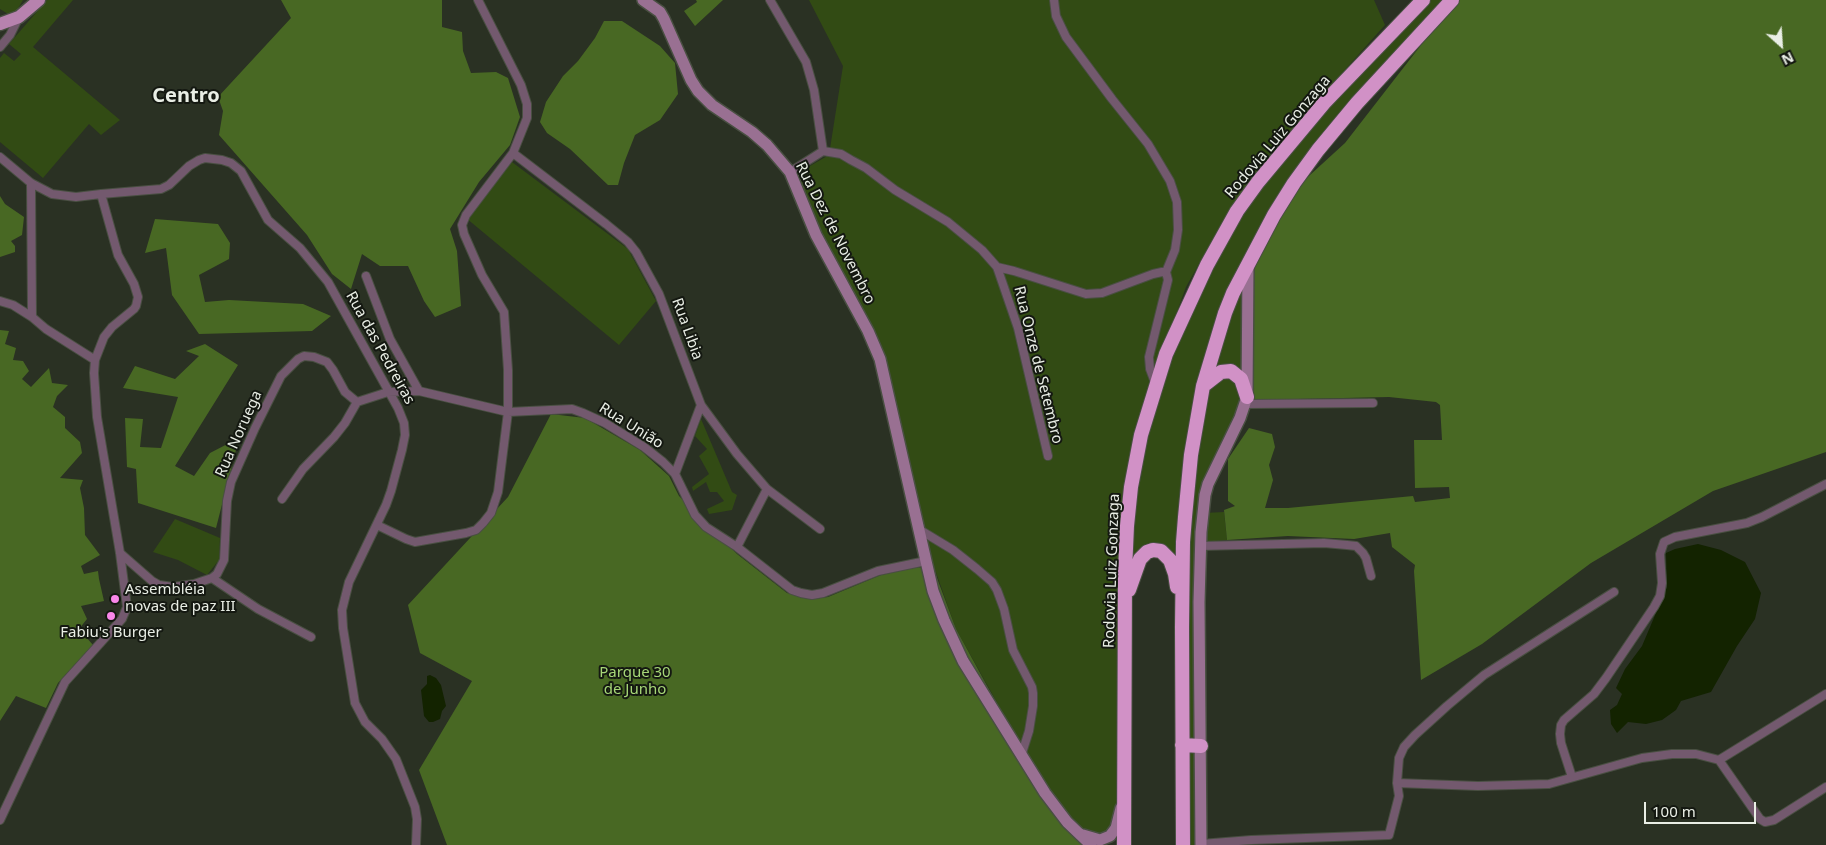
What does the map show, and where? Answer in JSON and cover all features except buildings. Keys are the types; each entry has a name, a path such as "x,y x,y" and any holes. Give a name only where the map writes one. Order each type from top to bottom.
{"highway":[{"name":"Rodovia Luiz Gonzaga","path":"1124,845 1127,526 1131,487 1141,434 1166,354 1207,264 1237,211 1258,182 1324,103 1423,0"},
{"path":"1183,845 1182,627 1185,517 1191,455 1203,386 1228,302 1274,215 1318,150 1452,0"},
{"path":"1203,386 1220,372 1231,371 1240,379 1246,401"},
{"path":"1126,601 1140,559 1147,552 1153,550 1161,551 1170,560 1176,574 1182,627"},
{"path":"1182,745 1201,746"}],"main road":[{"path":"0,24 19,17 39,0"},
{"name":"Rua Dez de Novembro","path":"642,0 660,12 690,80 698,91 712,105 752,132 767,145 790,172 816,235 875,347 884,375 902,461 938,607 955,644 978,685 1044,793 1067,822 1091,845"},
{"path":"1201,844 1200,546 1205,495 1208,484 1246,401 1248,264"},
{"path":"1078,833 1100,840 1110,836 1116,828 1125,792"}],"street":[{"path":"377,525 415,542 466,533 476,530 491,513 497,497 508,412 508,370 504,312 482,275 462,225 466,215 513,153 527,118 527,104 521,85 478,0"},
{"path":"770,0 779,18 801,50 806,62 814,90 823,151 790,172"},
{"path":"1054,0 1056,16 1066,37 1112,100 1148,144 1170,181 1177,202 1178,230 1175,250 1166,272 1168,280 1149,357 1150,369 1156,385"},
{"path":"0,47 10,35 19,17"},
{"name":"Rua Onze de Setembro","path":"823,151 841,154 866,168 895,190 948,222 982,250 997,267 1018,328 1048,456"},
{"name":"Rua Libia","path":"513,153 628,242 636,252 659,294 701,405 737,454 767,489 820,529"},
{"name":"Rua das Pedreiras","path":"0,157 31,183 61,196 76,197 161,189 170,185 189,166 205,158 231,163 241,171 268,220 300,248 328,282 402,416 405,434 391,491 377,525 349,582 342,610 355,704 365,722 382,739 396,759 417,819 416,845"},
{"path":"31,183 32,317"},
{"path":"0,820 65,682 122,619 127,607 97,417 94,373 95,360 108,332 134,309 138,297 134,284 118,255 101,194"},
{"path":"997,267 1086,294 1102,293 1153,274 1166,272"},
{"path":"366,276 390,339 419,391"},
{"path":"0,301 13,305 46,329 95,360"},
{"name":"Rua Noruega","path":"212,578 217,574 224,560 227,501 231,482 281,376 293,363 304,356 314,357 327,362 345,392 357,402"},
{"name":"Rua União","path":"357,402 388,392 419,391 508,412 557,409 572,409 583,412 644,447 663,462 675,474 695,515 714,534 737,547 792,590 812,595 823,593 878,571 926,561"},
{"path":"1246,401 1373,403"},
{"path":"282,499 303,469 345,423 357,402"},
{"path":"675,474 701,405"},
{"path":"1572,777 1561,743 1561,725 1564,720 1594,694 1654,607 1660,596 1662,583 1660,554 1664,542 1675,537 1747,523 1762,518 1826,484"},
{"path":"737,547 767,489"},
{"path":"920,530 953,550 977,569 992,582 999,595 1014,650 1032,687 1033,693 1029,731 1021,756"},
{"path":"1200,546 1324,543 1356,546 1366,558 1371,576"},
{"path":"120,554 159,585 173,587 194,584 212,578 258,610 311,637"},
{"path":"1201,844 1251,840 1389,835 1398,800 1397,766 1401,752 1415,735 1484,675 1614,592"},
{"path":"1719,760 1826,694"},
{"path":"1397,783 1478,786 1539,785 1549,784 1642,758 1672,754 1696,754 1719,760 1760,819 1765,822 1774,820 1826,787"}],"shaded area":[{"path":"0,0 23,0 13,17 0,9"},
{"path":"47,0 73,0 33,47 120,120 101,135 89,124 43,178 0,142 0,58 4,53 14,61 21,54 9,44"},
{"path":"809,0 1374,0 1385,25 1273,150 1224,219 1186,287 1141,410 1118,626 1121,790 1111,825 1106,833 1096,836 1080,829 1044,787 956,629 929,553 894,404 796,174 829,155 843,66"},
{"path":"1423,0 1451,0 1339,122 1228,299 1201,387 1180,590 1161,548 1127,578 1135,473 1155,376 1193,294 1258,186"},
{"path":"512,162 628,249 656,301 619,345 466,218"},
{"path":"1247,272 1243,381 1214,374 1231,301"},
{"path":"1231,372 1244,399 1205,481 1200,845 1186,845 1184,579 1205,388"},
{"path":"701,419 732,492 737,495 732,510 709,514 707,509 724,501 717,492 710,492 706,482 693,491 692,487 709,474 699,456 707,449 695,436"},
{"path":"1224,512 1227,540 1204,542 1204,513"},
{"path":"175,519 220,538 219,560 207,575 178,560 153,552"},
{"path":"1698,544 1721,550 1745,562 1761,593 1755,619 1711,692 1681,701 1676,710 1662,720 1646,724 1628,722 1617,733 1611,724 1610,710 1617,705 1622,694 1616,688 1625,669 1642,646 1667,587 1666,553"},
{"path":"430,675 436,678 441,685 446,706 442,711 440,719 433,722 429,722 424,716 421,690 427,684 427,676"}],"green space":[{"path":"281,0 442,0 442,27 462,32 463,51 471,73 496,72 508,78 520,117 510,145 479,182 450,229 457,251 461,306 435,317 424,301 408,266 380,266 362,254 351,289 332,274 307,235 219,135 223,111 218,97 291,18"},
{"path":"696,0 723,0 695,26 684,11 697,2"},
{"path":"1456,0 1826,0 1826,452 1713,491 1591,563 1482,644 1421,680 1415,565 1392,547 1390,533 1354,539 1288,536 1227,540 1224,510 1235,506 1228,501 1228,459 1249,428 1272,434 1275,447 1269,465 1273,480 1265,508 1288,508 1413,496 1415,502 1450,498 1449,487 1415,488 1414,440 1442,440 1440,405 1436,402 1389,397 1253,400 1248,325 1249,265 1299,185 1345,143"},
{"path":"604,21 622,21 660,46 675,63 678,94 660,120 635,135 618,185 608,185 570,149 547,133 540,122 546,102 563,76 578,61 595,38"},
{"path":"0,196 5,204 24,217 22,235 11,241 15,246 15,252 0,257"},
{"path":"155,219 218,224 230,243 229,259 199,275 205,302 229,300 303,304 331,316 312,331 199,334 172,295 166,248 145,253"},
{"path":"0,330 9,331 5,344 16,348 13,360 23,361 29,371 22,379 31,387 49,368 52,383 68,385 57,396 53,407 65,417 65,428 80,442 82,453 60,478 83,480 80,488 84,508 85,535 100,555 81,566 84,574 98,571 104,601 81,606 87,619 79,629 93,645 58,683 46,708 16,696 0,721"},
{"path":"205,344 238,365 175,466 194,476 210,453 239,438 216,528 138,503 136,469 127,467 125,418 143,419 140,447 161,448 178,397 123,388 135,366 175,379 199,356 186,351"},
{"name":"Parque 30 de Junho","path":"551,414 585,418 640,450 669,476 679,496 737,554 787,593 813,599 828,597 881,575 917,567 934,570 956,629 1027,759 1086,845 447,845 419,770 472,681 420,653 408,605 508,497"}],"place":[{"name":"Assembléia novas de paz III","path":"115,599"},
{"name":"Fabiu's Burger","path":"111,616"}],"district":[{"name":"Centro","path":"186,96"}]}
